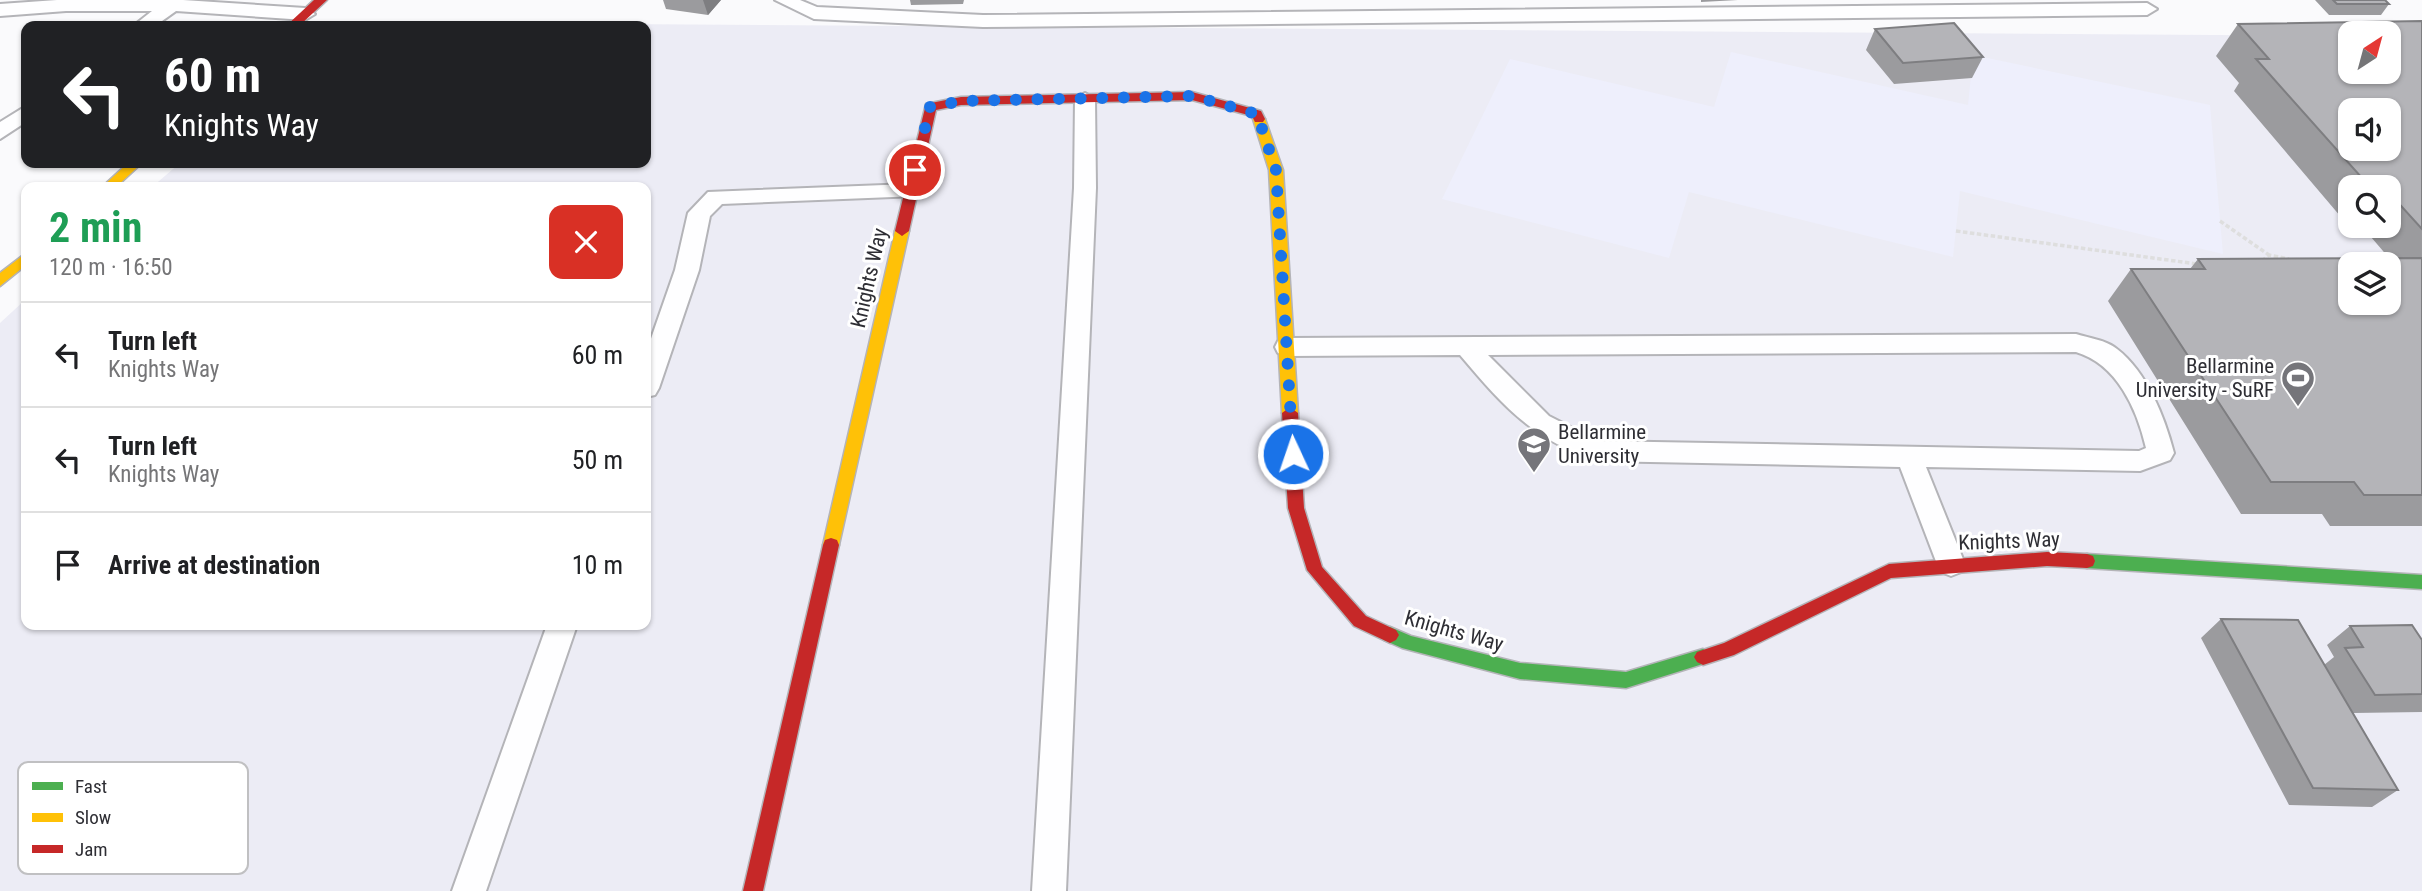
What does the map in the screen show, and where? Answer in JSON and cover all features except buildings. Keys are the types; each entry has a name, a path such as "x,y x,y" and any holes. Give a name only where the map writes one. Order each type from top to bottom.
{"street":[{"path":"299,20 321,0"},
{"name":"Knights Way","path":"752,891 930,107 961,101 1192,96 1257,114 1276,170 1296,508 1315,570 1360,621 1408,643 1520,671 1626,680 1728,649 1889,571 1951,564 2047,559 2422,582"},
{"path":"114,182 130,168"},
{"path":"0,281 21,262"}],"lane":[{"path":"783,0 814,13 984,21 2147,9"},
{"path":"0,10 66,5 172,5 299,20"},
{"path":"150,21 172,5"},
{"path":"1049,891 1085,188 1085,99"},
{"path":"0,132 21,116"},
{"path":"651,374 687,270 699,213 716,197 910,191"},
{"path":"1287,347 1466,346 2076,343 2107,355 2126,377 2156,433 2161,453 2140,461 1598,451 1575,445 1533,420 1466,346"},
{"path":"1909,457 1951,564"},
{"path":"469,891 560,630"}],"path":[{"path":"2220,221 2269,255 2296,261"},
{"path":"1956,231 2209,266"},
{"path":"2259,263 2269,255"}],"shaded area":[{"name":"Bellarmine University","path":"651,24 2338,36 2338,84 2401,84 2401,59 2422,36 2422,891 0,891 0,323 21,304 21,630 651,630 651,182 158,182 174,168 651,168"},
{"path":"1731,52 1968,105 1973,55 2210,105 2223,254 1960,191 1953,257 1689,192 1669,258 1442,199 1510,59 1714,107"}],"traffic: fast":[{"path":"2087,561 2422,582"},
{"path":"1390,635 1408,643 1520,671 1626,680 1703,657"}],"traffic: slow":[{"path":"1259,119 1276,170 1290,413"},
{"path":"114,182 130,168"},
{"path":"831,545 902,231"},
{"path":"0,281 21,262"}],"traffic: jam":[{"path":"298,21 321,0"},
{"path":"902,231 930,107 961,101 1192,96 1257,114 1259,119"},
{"path":"1290,413 1296,508 1315,570 1360,621 1390,635"},
{"path":"753,891 831,545"},
{"path":"1703,657 1728,650 1889,571 2047,559 2087,561"}],"place":[{"name":"Bellarmine University - SuRF","path":"2298,408"},
{"name":"Bellarmine University","path":"1534,474"}],"route":[{"path":"915,170 930,107 961,101 1192,96 1257,114 1276,170 1293,454"}]}
